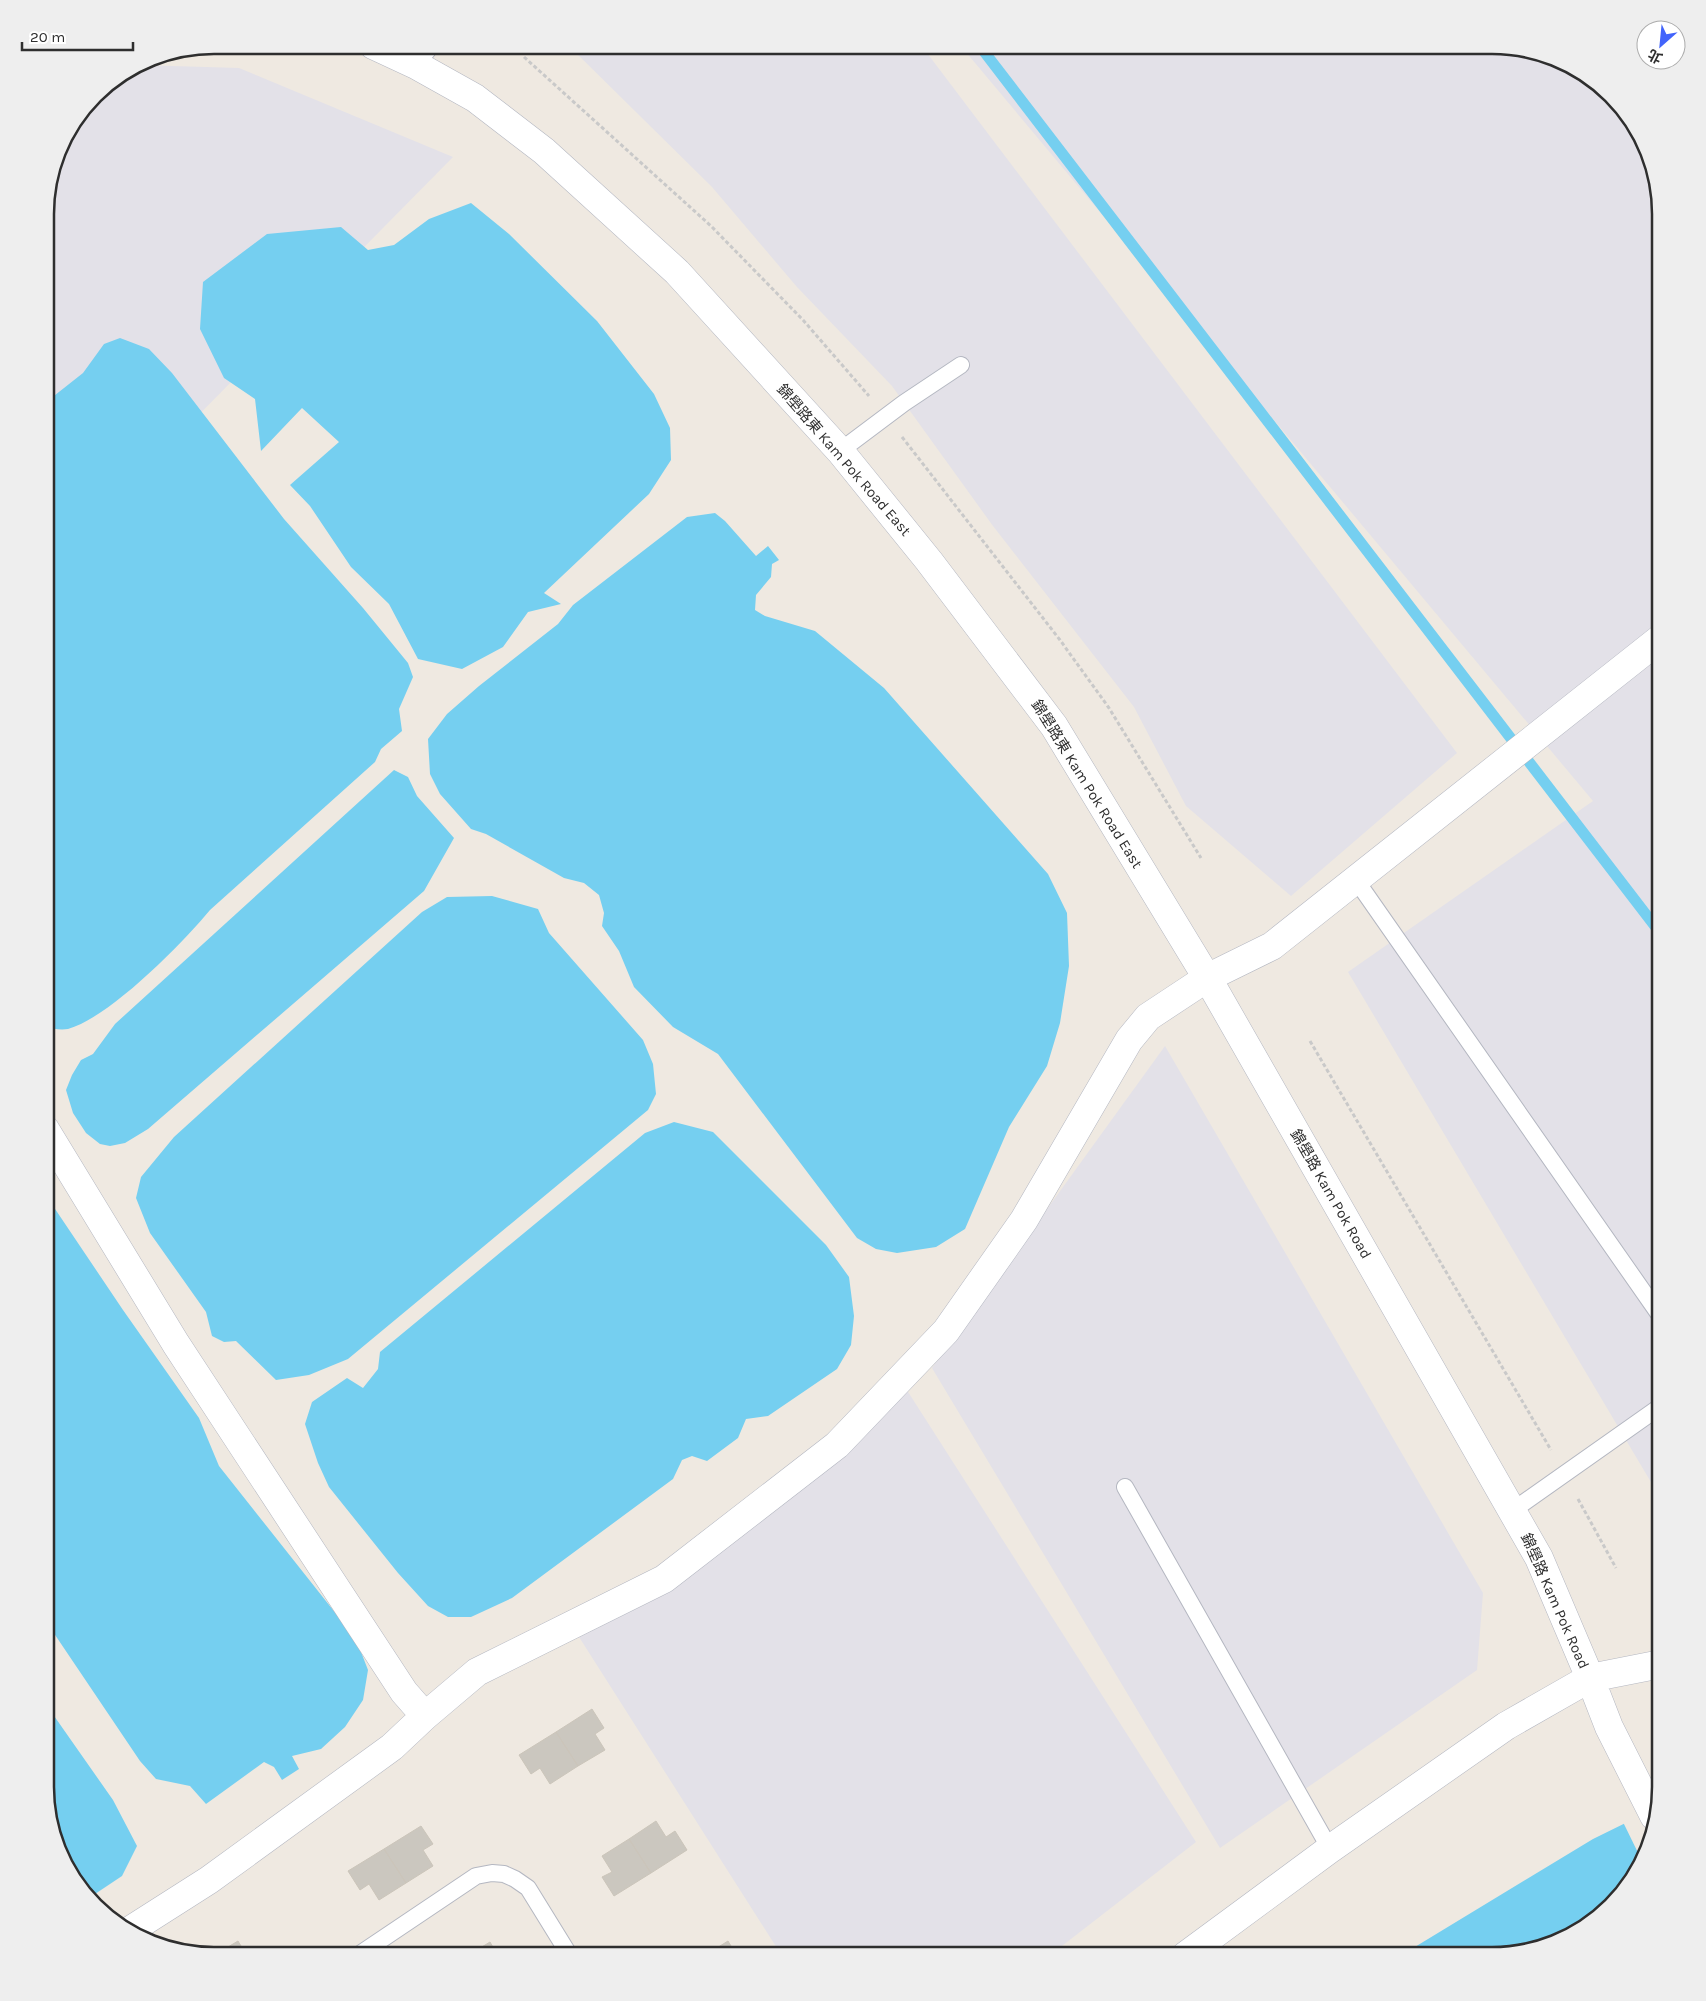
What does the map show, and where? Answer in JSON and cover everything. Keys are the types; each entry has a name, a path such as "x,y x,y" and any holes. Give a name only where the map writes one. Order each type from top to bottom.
{"street":[{"name":"錦壆路東 Kam Pok Road East","path":"424,55 475,98 544,151 676,272 840,451 929,561 1054,726 1207,978"},
{"path":"136,1927 209,1880 392,1747 477,1672 664,1579 837,1445 951,1324 1024,1220 1129,1040 1148,1017 1207,978 1272,946 1652,645"},
{"name":"錦壆路 Kam Pok Road","path":"1207,978 1539,1558 1609,1727 1650,1809"},
{"path":"54,1144 176,1344 404,1692 425,1716"},
{"path":"1590,1678 1652,1666"},
{"name":"錦壆路 Kam Pok Road","path":"1197,1947 1330,1849 1506,1726 1590,1678"}],"lane":[{"path":"840,451 904,403 961,365"},
{"path":"1356,880 1652,1304"},
{"path":"1512,1510 1652,1412"},
{"path":"1125,1487 1330,1849"},
{"path":"370,1947 476,1876 492,1873 504,1874 528,1888 564,1947"}],"path":[{"path":"1310,1041 1564,1474 1616,1568"}],"shaded area":[{"path":"577,54 928,54 1457,753 1291,896 1186,806 1134,707 993,526 892,386 797,287 712,187"},
{"path":"968,54 1503,54 1534,59 1554,66 1590,87 1619,116 1636,143 1644,162 1652,203 1652,1484 1348,972 1593,801"},
{"path":"154,65 239,68 453,157 98,517 54,545 55,193 59,172 70,143 87,116 108,93 134,75"},
{"path":"1165,1046 1483,1593 1477,1670 1220,1848 932,1368"},
{"path":"903,1384 1196,1842 1061,1947 776,1947 579,1637"}],"water":[{"path":"471,203 509,234 597,321 654,394 670,428 671,460 649,494 544,593 561,604 528,612 503,647 462,669 418,659 389,604 351,567 310,506 290,485 339,442 302,408 261,451 255,399 224,378 200,329 203,282 267,234 341,227 368,250 394,245 429,219"},
{"path":"120,338 149,349 172,373 284,519 363,608 408,663 413,677 399,709 402,731 381,749 375,762 210,910 164,959 124,995 85,1022 68,1029 59,1029 54,1028 54,396 83,373 104,344"},
{"path":"715,513 725,521 756,556 768,546 779,560 772,564 771,577 756,595 755,610 765,616 815,631 884,688 1048,874 1067,913 1069,966 1060,1023 1047,1066 1009,1127 965,1229 936,1247 897,1253 876,1249 857,1238 718,1054 673,1027 634,987 619,951 602,926 604,913 599,895 584,883 564,878 486,834 471,829 440,794 430,774 428,739 447,714 479,686 558,624 573,605 687,517"},
{"path":"394,770 408,777 417,796 454,838 424,891 148,1129 125,1143 110,1146 100,1144 86,1133 73,1113 66,1090 81,1060 93,1054 115,1024"},
{"path":"492,896 538,909 549,933 643,1040 653,1064 656,1094 648,1110 348,1359 309,1375 276,1380 236,1341 224,1342 212,1336 206,1312 150,1233 136,1198 141,1177 174,1137 422,912 447,897"},
{"path":"674,1122 713,1132 826,1245 849,1277 854,1316 851,1345 837,1369 768,1416 746,1419 738,1438 707,1461 692,1456 682,1460 673,1479 512,1598 471,1617 448,1617 428,1606 398,1573 329,1487 318,1463 305,1424 312,1402 347,1378 363,1388 378,1369 380,1352 645,1133"},
{"path":"54,1207 199,1418 219,1466 356,1639 368,1670 363,1700 345,1727 321,1749 292,1756 299,1769 282,1780 274,1767 264,1762 206,1804 190,1786 156,1779 140,1761 54,1633"},
{"path":"54,1716 113,1800 137,1846 122,1876 95,1894 87,1885 70,1858 62,1839 55,1808"},
{"path":"1650,1811 1644,1839 1636,1858 1619,1885 1590,1914 1572,1926 1544,1939 1503,1947 1415,1947 1593,1839"}],"pier":[{"path":"1651,1808 1644,1839 1638,1853 1623,1822"}],"building":[{"path":"592,1709 604,1728 595,1734 605,1750 578,1766 556,1732"},
{"path":"556,1732 578,1766 550,1784 540,1768 531,1774 519,1755"},
{"path":"656,1821 666,1837 675,1831 687,1850 651,1873 629,1839"},
{"path":"421,1826 433,1844 423,1850 433,1866 406,1883 384,1849"},
{"path":"629,1839 651,1873 614,1896 602,1877 612,1872 602,1856"},
{"path":"384,1849 406,1883 379,1900 369,1884 360,1890 348,1871"},
{"path":"238,1941 242,1947 228,1947"},
{"path":"728,1941 732,1947 718,1947"},
{"path":"490,1942 493,1947 482,1947"}],"waterway":[{"path":"986,54 1652,922"}]}
